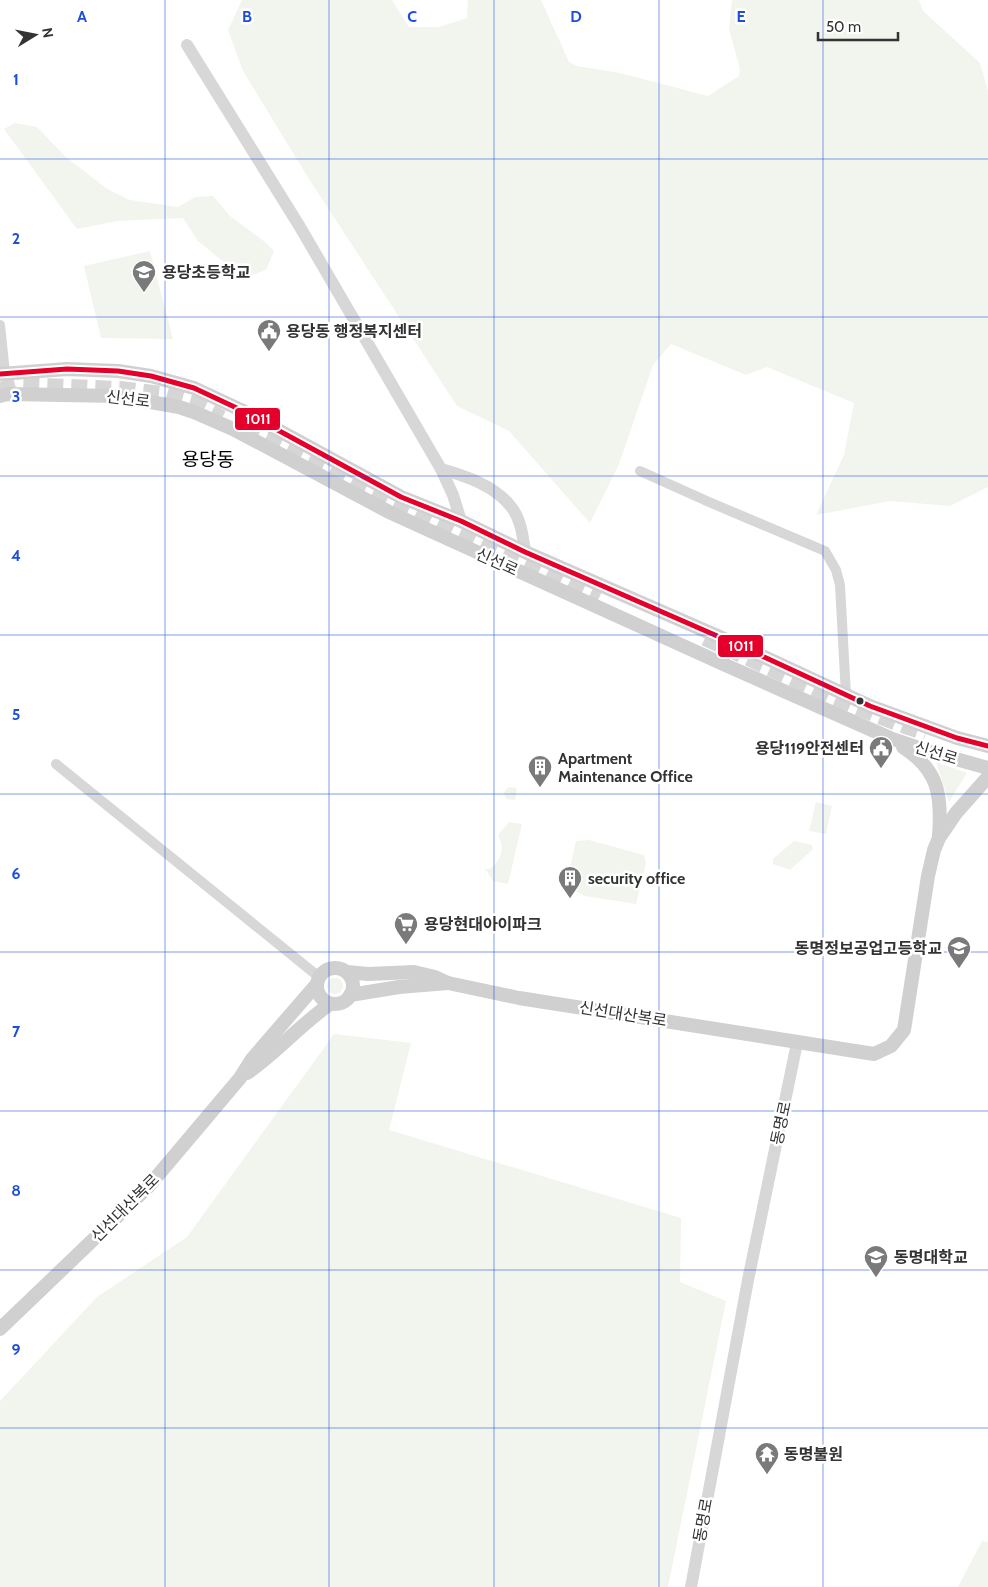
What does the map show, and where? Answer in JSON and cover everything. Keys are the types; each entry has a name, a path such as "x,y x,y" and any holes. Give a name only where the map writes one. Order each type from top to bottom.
{"main road":[{"name":"신선로","path":"3,373 67,369 118,371 151,376 194,388 249,414 400,497 460,521 525,552 747,649 846,696 884,712 957,738 988,746"},
{"name":"신선로","path":"0,396 17,394 116,396 170,405 194,412 233,429 400,517 890,738 988,768"},
{"path":"890,738 915,755 928,768 937,784 941,814 939,838"},
{"path":"797,1043 874,1054 891,1046 904,1030 928,876 934,850 939,838 956,813 988,777"},
{"name":"신선대산복로","path":"0,1330 148,1188 240,1078 252,1059 318,981 324,971 331,968 340,968 347,972 368,974 414,972 436,977 448,984"},
{"path":"347,972 353,987 350,995"},
{"path":"318,981 318,993 323,1000 330,1004"},
{"name":"신선대산복로","path":"240,1078 258,1066 311,1017 330,1004 338,1004 345,1001 350,995 399,987 448,984 519,998 797,1043"}],"street":[{"path":"187,45 300,227 441,469 453,495 460,521"},
{"path":"0,325 3,373"},
{"path":"441,469 480,482 496,492 511,506 517,517 525,552"},
{"path":"640,471 825,551 836,570 840,585 846,696"},
{"path":"56,764 318,981"},
{"name":"동명로","path":"691,1587 748,1280 797,1043"}],"shaded area":[{"path":"242,0 392,0 409,27 439,27 467,18 468,0 541,0 569,62 577,66 620,73 708,96 739,76 740,69 729,29 732,0 919,0 923,11 980,63 988,91 988,487 950,506 890,501 816,515 844,455 854,403 767,367 746,375 671,344 653,365 619,464 590,523 509,431 457,406 309,179 243,71 228,30"},
{"path":"15,123 37,127 66,157 107,189 130,200 178,207 195,197 213,196 230,216 274,251 266,270 243,278 198,241 183,218 117,221 77,229 4,129"},
{"path":"150,251 173,339 101,338 84,266"},
{"path":"936,762 967,773 949,802"},
{"path":"509,787 517,788 515,800 506,799 504,793"},
{"path":"816,802 832,806 826,834 809,831"},
{"path":"509,822 522,824 508,884 493,881 485,869 490,869 500,857 502,849 498,835"},
{"path":"589,840 644,855 646,864 636,904 585,896 566,886 576,841"},
{"path":"794,841 812,845 813,849 790,870 773,864 773,859"},
{"path":"335,978 343,986 335,994 327,986"},
{"path":"334,1034 411,1043 389,1130 681,1218 680,1282 726,1301 668,1587 0,1587 0,1401 97,1297 187,1237"},
{"path":"982,1541 988,1542 988,1587 958,1587"}],"tunnel":[{"path":"0,390 17,385 120,389 162,394 193,403 222,418"},
{"path":"244,428 598,600"},
{"path":"705,638 842,701 926,733"}],"transit line":[{"name":"1011","path":"0,374 67,369 118,371 151,376 194,388 241,410 401,497 461,521 525,552 747,649 870,706 957,738 988,746"}],"place":[{"name":"용당초등학교","path":"144,293"},
{"name":"용당동 행정복지센터","path":"269,352"},
{"name":"용당119안전센터","path":"881,769"},
{"name":"Apartment Maintenance Office","path":"540,788"},
{"name":"security office","path":"570,899"},
{"name":"용당현대아이파크","path":"406,945"},
{"name":"동명정보공업고등학교","path":"959,969"},
{"name":"동명대학교","path":"876,1278"},
{"name":"동명불원","path":"767,1475"}],"district":[{"name":"용당동","path":"208,459"}]}
